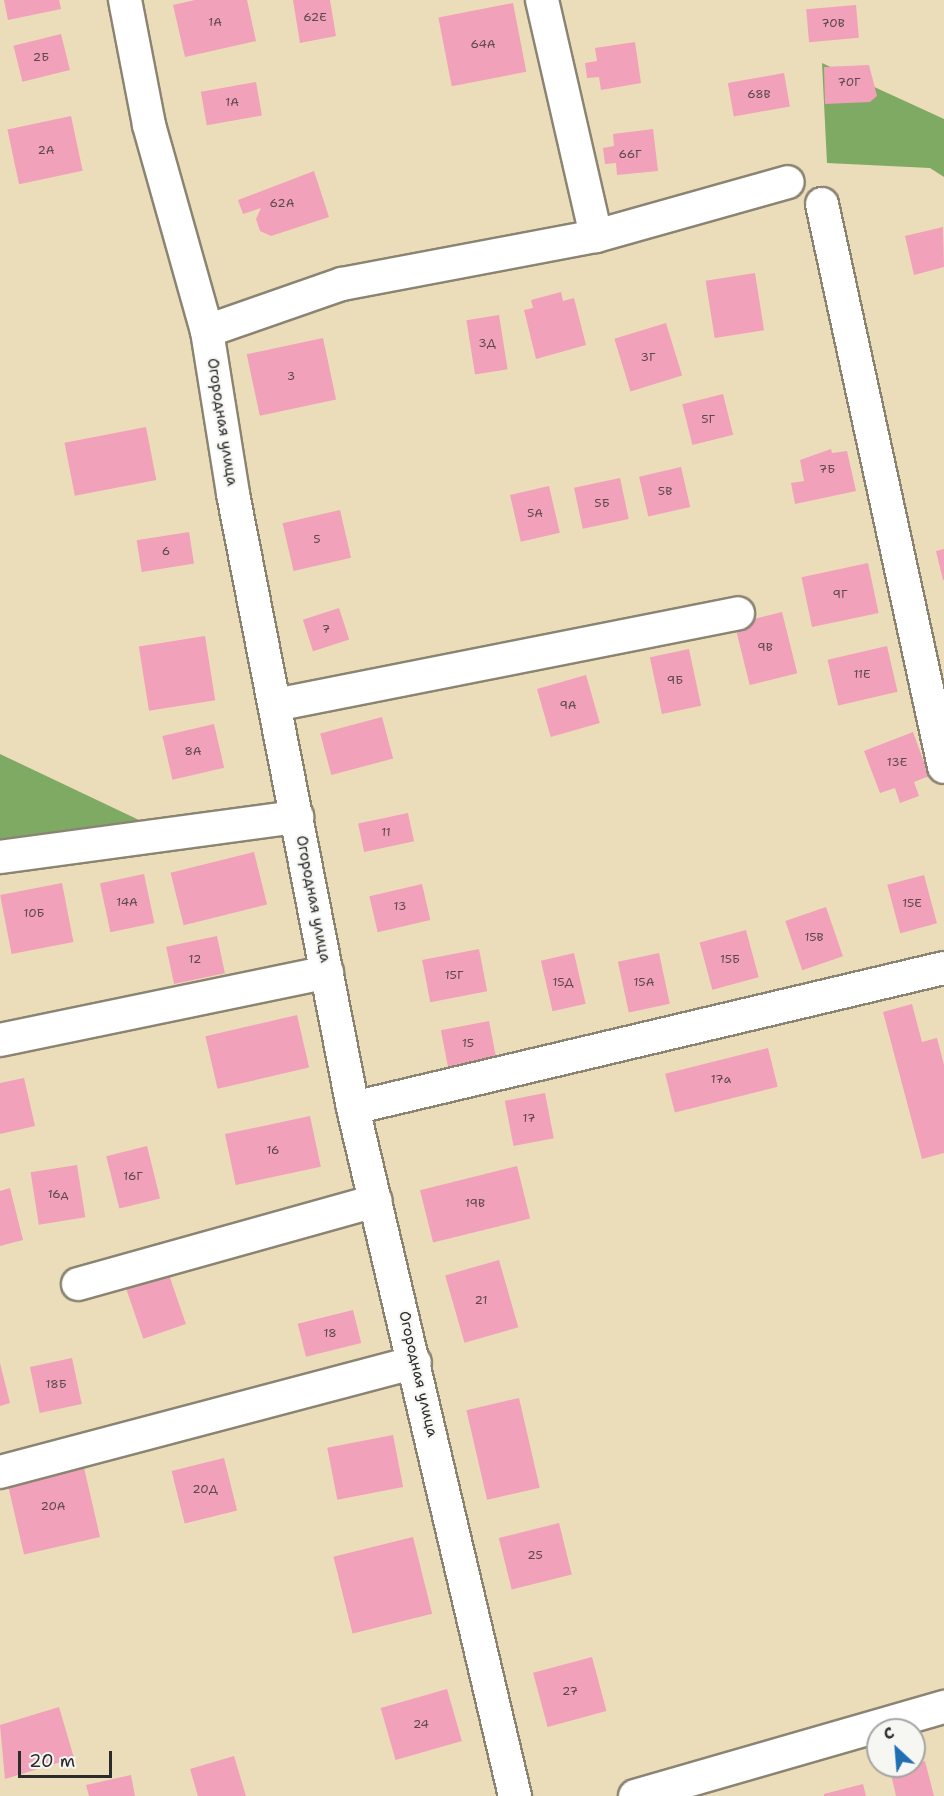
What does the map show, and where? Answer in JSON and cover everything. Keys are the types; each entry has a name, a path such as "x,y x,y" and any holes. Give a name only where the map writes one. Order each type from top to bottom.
{"street":[{"name":"Огородная улица","path":"125,0 149,125 207,331 275,705 353,1108 415,1362 515,1796"},
{"path":"542,0 596,236"},
{"path":"207,331 342,284 596,236 788,182"},
{"path":"822,204 944,767"},
{"path":"275,705 738,613"},
{"path":"0,857 297,817"},
{"path":"353,1108 944,968"},
{"path":"0,1040 327,972"},
{"path":"78,1284 376,1201"},
{"path":"0,1472 415,1362"},
{"path":"635,1796 944,1707"}],"green space":[{"path":"822,63 944,119 944,177 930,168 827,163"},
{"path":"0,754 139,820 0,855"}],"building":[{"path":"4,0 59,0 61,9 8,20"},
{"path":"195,0 247,0 256,41 185,57 173,5"},
{"path":"293,0 330,0 336,36 300,43"},
{"path":"513,3 526,72 452,86 438,18"},
{"path":"856,5 859,38 809,42 806,9"},
{"path":"61,34 70,70 22,82 13,46"},
{"path":"635,42 641,83 601,90 599,77 587,78 585,63 597,61 595,48"},
{"path":"869,65 877,96 870,102 825,104 824,67"},
{"path":"784,73 790,106 734,116 728,83"},
{"path":"256,82 262,115 207,125 201,92"},
{"path":"71,116 83,171 19,184 7,130"},
{"path":"653,129 658,171 617,175 616,163 605,164 603,148 614,146 613,134"},
{"path":"314,171 329,217 271,236 260,231 256,219 261,208 243,214 238,200"},
{"path":"943,227 944,267 914,275 905,236"},
{"path":"755,273 764,330 715,338 706,281"},
{"path":"561,292 563,301 574,298 586,345 536,359 524,310 533,308 531,300"},
{"path":"499,315 508,369 475,374 466,320"},
{"path":"666,323 682,376 630,391 614,339"},
{"path":"323,338 336,400 260,416 247,354"},
{"path":"723,394 733,435 692,445 682,404"},
{"path":"146,427 156,480 75,496 65,443"},
{"path":"831,449 832,453 847,451 856,491 795,504 791,483 804,481 800,460"},
{"path":"681,467 690,507 648,517 639,477"},
{"path":"620,478 629,519 583,529 574,488"},
{"path":"549,486 560,533 521,542 510,495"},
{"path":"340,510 351,558 294,571 283,523"},
{"path":"189,532 194,564 142,572 137,540"},
{"path":"944,549 944,580 943,580 936,551"},
{"path":"868,563 879,613 812,627 801,577"},
{"path":"339,608 349,639 313,651 303,620"},
{"path":"782,612 797,673 750,685 734,624"},
{"path":"205,636 215,700 149,711 139,646"},
{"path":"887,646 898,692 838,706 828,660"},
{"path":"689,649 701,706 662,714 650,657"},
{"path":"586,675 600,723 551,737 537,689"},
{"path":"382,717 393,759 331,775 320,734"},
{"path":"214,724 224,768 172,780 162,736"},
{"path":"913,732 929,776 914,782 919,796 900,803 895,788 880,793 864,751"},
{"path":"408,813 414,841 364,852 358,824"},
{"path":"254,852 267,904 184,925 171,873"},
{"path":"144,874 154,923 110,932 100,883"},
{"path":"924,875 937,923 900,933 887,885"},
{"path":"62,883 73,942 12,954 0,895"},
{"path":"422,884 430,920 378,932 369,896"},
{"path":"826,907 843,956 802,970 785,921"},
{"path":"746,930 759,977 712,990 700,942"},
{"path":"217,936 225,973 174,984 166,947"},
{"path":"479,949 487,991 430,1002 422,960"},
{"path":"574,953 586,1004 553,1011 541,961"},
{"path":"659,953 670,1004 629,1013 618,962"},
{"path":"912,1004 922,1042 937,1038 944,1065 944,1153 922,1159 883,1012"},
{"path":"297,1015 309,1068 218,1089 205,1036"},
{"path":"489,1021 496,1058 448,1068 441,1030"},
{"path":"768,1048 778,1087 675,1112 665,1074"},
{"path":"24,1078 35,1126 0,1134 0,1083"},
{"path":"545,1093 554,1138 514,1146 505,1101"},
{"path":"310,1116 321,1167 236,1185 225,1134"},
{"path":"147,1146 160,1198 119,1209 106,1156"},
{"path":"77,1165 85,1217 39,1225 31,1172"},
{"path":"517,1166 530,1218 433,1243 420,1190"},
{"path":"10,1188 23,1240 0,1246 0,1191"},
{"path":"499,1260 518,1327 464,1343 445,1275"},
{"path":"168,1272 186,1324 143,1339 125,1287"},
{"path":"353,1310 361,1343 306,1357 298,1324"},
{"path":"72,1358 82,1404 40,1413 30,1367"},
{"path":"0,1363 10,1403 0,1406"},
{"path":"519,1398 540,1488 487,1500 466,1410"},
{"path":"393,1435 403,1487 337,1500 327,1448"},
{"path":"224,1458 237,1510 185,1523 172,1471"},
{"path":"82,1459 100,1537 24,1554 6,1477"},
{"path":"559,1523 572,1574 512,1589 499,1538"},
{"path":"413,1537 432,1614 353,1633 333,1557"},
{"path":"592,1657 606,1711 548,1727 533,1673"},
{"path":"447,1689 462,1741 396,1760 381,1708"},
{"path":"59,1707 74,1758 5,1779 0,1725"},
{"path":"234,1756 246,1796 198,1796 190,1769"},
{"path":"926,1765 934,1796 896,1796 892,1778 926,1778"},
{"path":"131,1775 135,1796 89,1796 86,1785"},
{"path":"863,1784 866,1796 824,1796 824,1794"}]}
